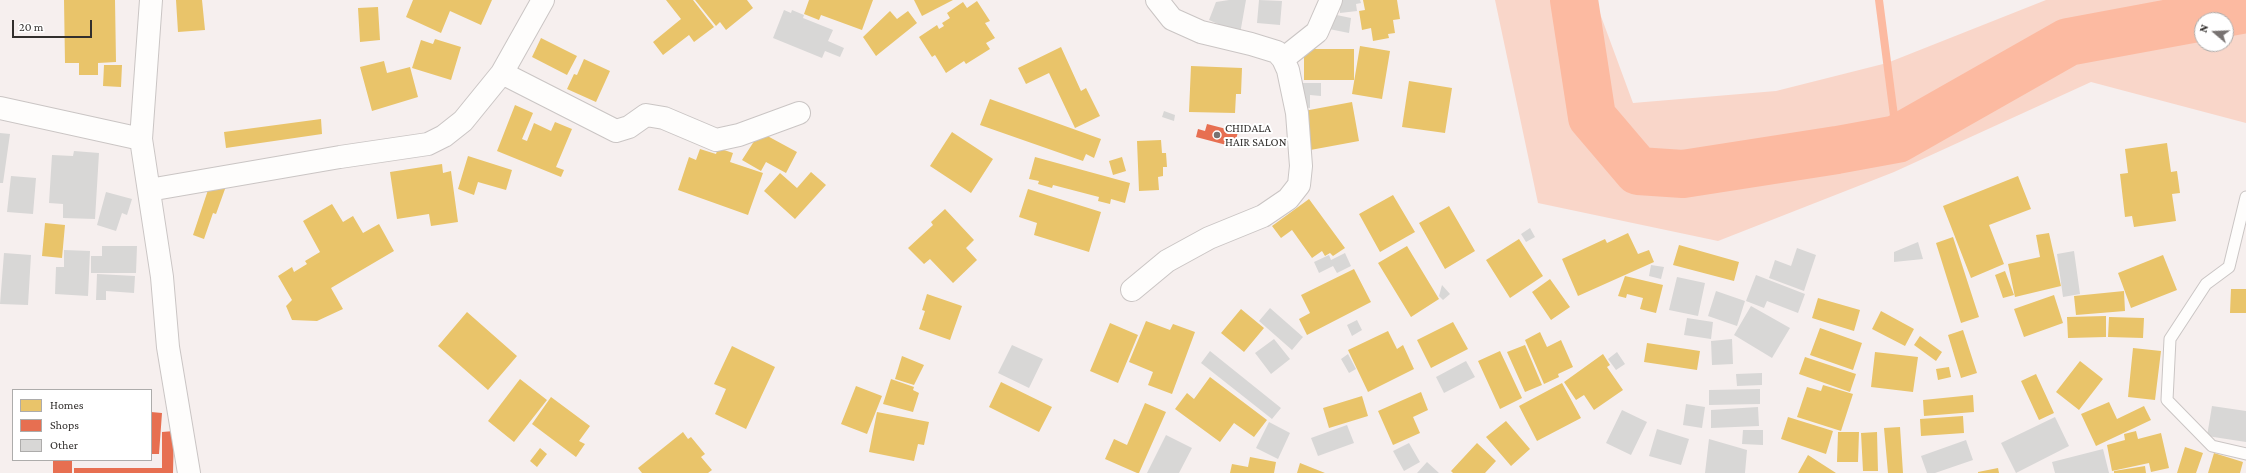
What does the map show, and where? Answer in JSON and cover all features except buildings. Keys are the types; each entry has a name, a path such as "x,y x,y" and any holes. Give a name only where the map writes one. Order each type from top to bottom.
{"street":[{"path":"150,0 142,139 162,277 168,347 189,473"},
{"path":"149,190 340,157 428,144 444,136 463,121 502,73 543,0"},
{"path":"1132,290 1167,261 1209,238 1263,216 1288,199 1299,186 1301,166 1296,113 1288,70 1283,59 1277,52 1201,32 1172,19 1156,0"},
{"path":"1283,59 1317,32 1331,0"},
{"path":"502,73 616,131 629,127 646,115 664,118 716,140 740,136 800,113"},
{"path":"0,108 142,139"}],"lane":[{"path":"2246,197 2229,267 2206,284 2170,339 2167,400 2212,446 2246,454"}],"shaded area":[{"path":"1495,0 1595,0 1633,103 1776,91 1887,63 2046,0 2246,0 2246,123 2091,82 1894,172 1718,241 1538,203"}],"waterway":[{"path":"1574,0 1592,117 1638,171 1683,174 1897,139 2068,42 2246,9"},
{"path":"1879,0 1897,139"}],"place":[{"name":"CHIDALA HAIR SALON","path":"1217,135"}]}
